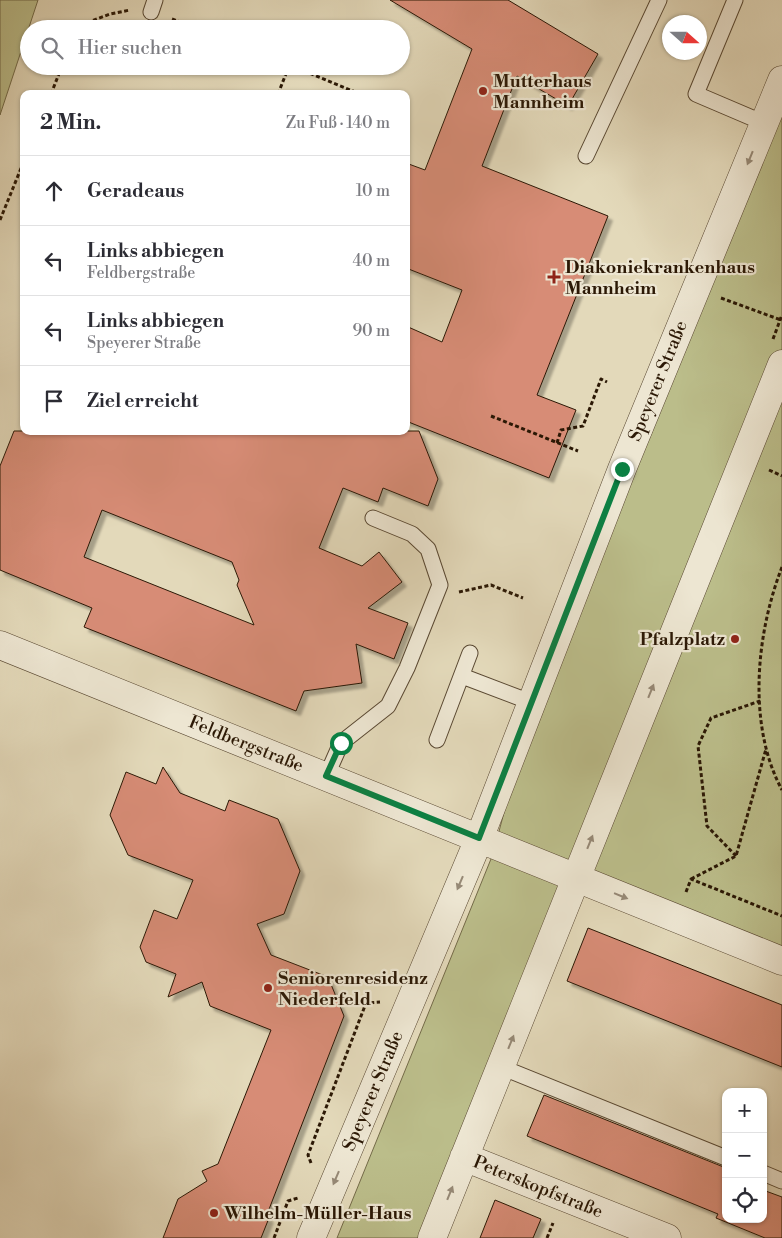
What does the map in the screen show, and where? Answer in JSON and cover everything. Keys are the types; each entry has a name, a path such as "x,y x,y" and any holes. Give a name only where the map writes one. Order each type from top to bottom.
{"street":[{"name":"Speyerer Straße","path":"311,1238 479,838 533,703 622,469 782,80"},
{"path":"432,1238 782,364"},
{"name":"Feldbergstraße","path":"0,645 576,878"},
{"path":"576,878 782,961"},
{"name":"Peterskopfstraße","path":"464,1157 667,1238"}],"lane":[{"path":"586,156 659,0"},
{"path":"735,0 696,94 764,123"},
{"path":"326,776 341,743 388,706 407,668 440,585 428,549 412,534 373,518"},
{"path":"437,740 470,653"},
{"path":"462,676 533,703"},
{"path":"501,1067 722,1156"},
{"path":"767,1175 782,1181"}],"path":[{"path":"53,90 58,75"},
{"path":"280,90 286,75"},
{"path":"312,75 350,90"},
{"path":"0,220 20,171"},
{"path":"720,298 782,320"},
{"path":"557,443 562,430 583,426 601,379 606,382"},
{"path":"491,416 578,451"},
{"path":"782,567 764,625 759,668 760,701 766,747 775,778 782,790"},
{"path":"456,598 459,592 491,585 523,598"},
{"path":"736,856 708,826 698,746 711,718 760,701"},
{"path":"675,918 691,879 736,856 766,747"},
{"path":"691,879 782,916"},
{"path":"312,1164 308,1155 366,1003 411,1001"},
{"path":"274,1238 288,1201 307,1194"}],"green space":[{"path":"0,0 38,0 31,20 20,20 20,54 0,115"},
{"path":"782,80 782,364 432,1238 337,1238 493,854 533,703"},
{"name":"Pfalzplatz","path":"782,367 782,953 591,876"}],"building":[{"path":"390,0 508,0 598,54 568,106 517,76 482,166 608,216 537,395 576,410 549,478 410,423 410,328 442,342 462,290 410,270 410,164 425,170 472,49"},
{"path":"14,431 20,431 20,435 410,435 410,431 419,431 438,479 428,506 383,488 378,502 343,488 319,548 362,566 379,552 402,582 368,608 408,623 394,659 356,644 362,683 304,691 296,711 84,627 92,608 0,570 0,466","holes":["102,510 232,562 239,580 237,585 254,625 84,557"]},
{"name":"Seniorenresidenz Niederfeld","path":"163,767 180,793 225,811 229,800 278,819 300,871 284,914 257,924 271,955 328,977 344,1016 266,1217 269,1218 261,1238 163,1238 178,1199 207,1181 202,1171 218,1164 271,1030 210,1006 202,982 168,997 176,974 146,962 140,947 154,910 177,919 193,880 128,855 110,815 126,772 156,784"},
{"path":"588,928 782,1005 782,1067 567,981"},
{"path":"544,1095 722,1166 722,1220 716,1218 718,1214 527,1136"},
{"path":"767,1191 782,1197 782,1238 765,1238 728,1223 767,1223"},
{"path":"495,1200 541,1219 533,1238 480,1238"}],"place":[{"name":"Mutterhaus Mannheim","path":"483,91"},
{"name":"Diakoniekrankenhaus Mannheim","path":"554,277"},
{"name":"Pfalzplatz","path":"735,639"},
{"name":"Seniorenresidenz Niederfeld","path":"268,988"},
{"name":"Wilhelm-Müller-Haus","path":"214,1213"}],"route":[{"path":"341,743 326,776 479,838 533,703 622,469"}]}
